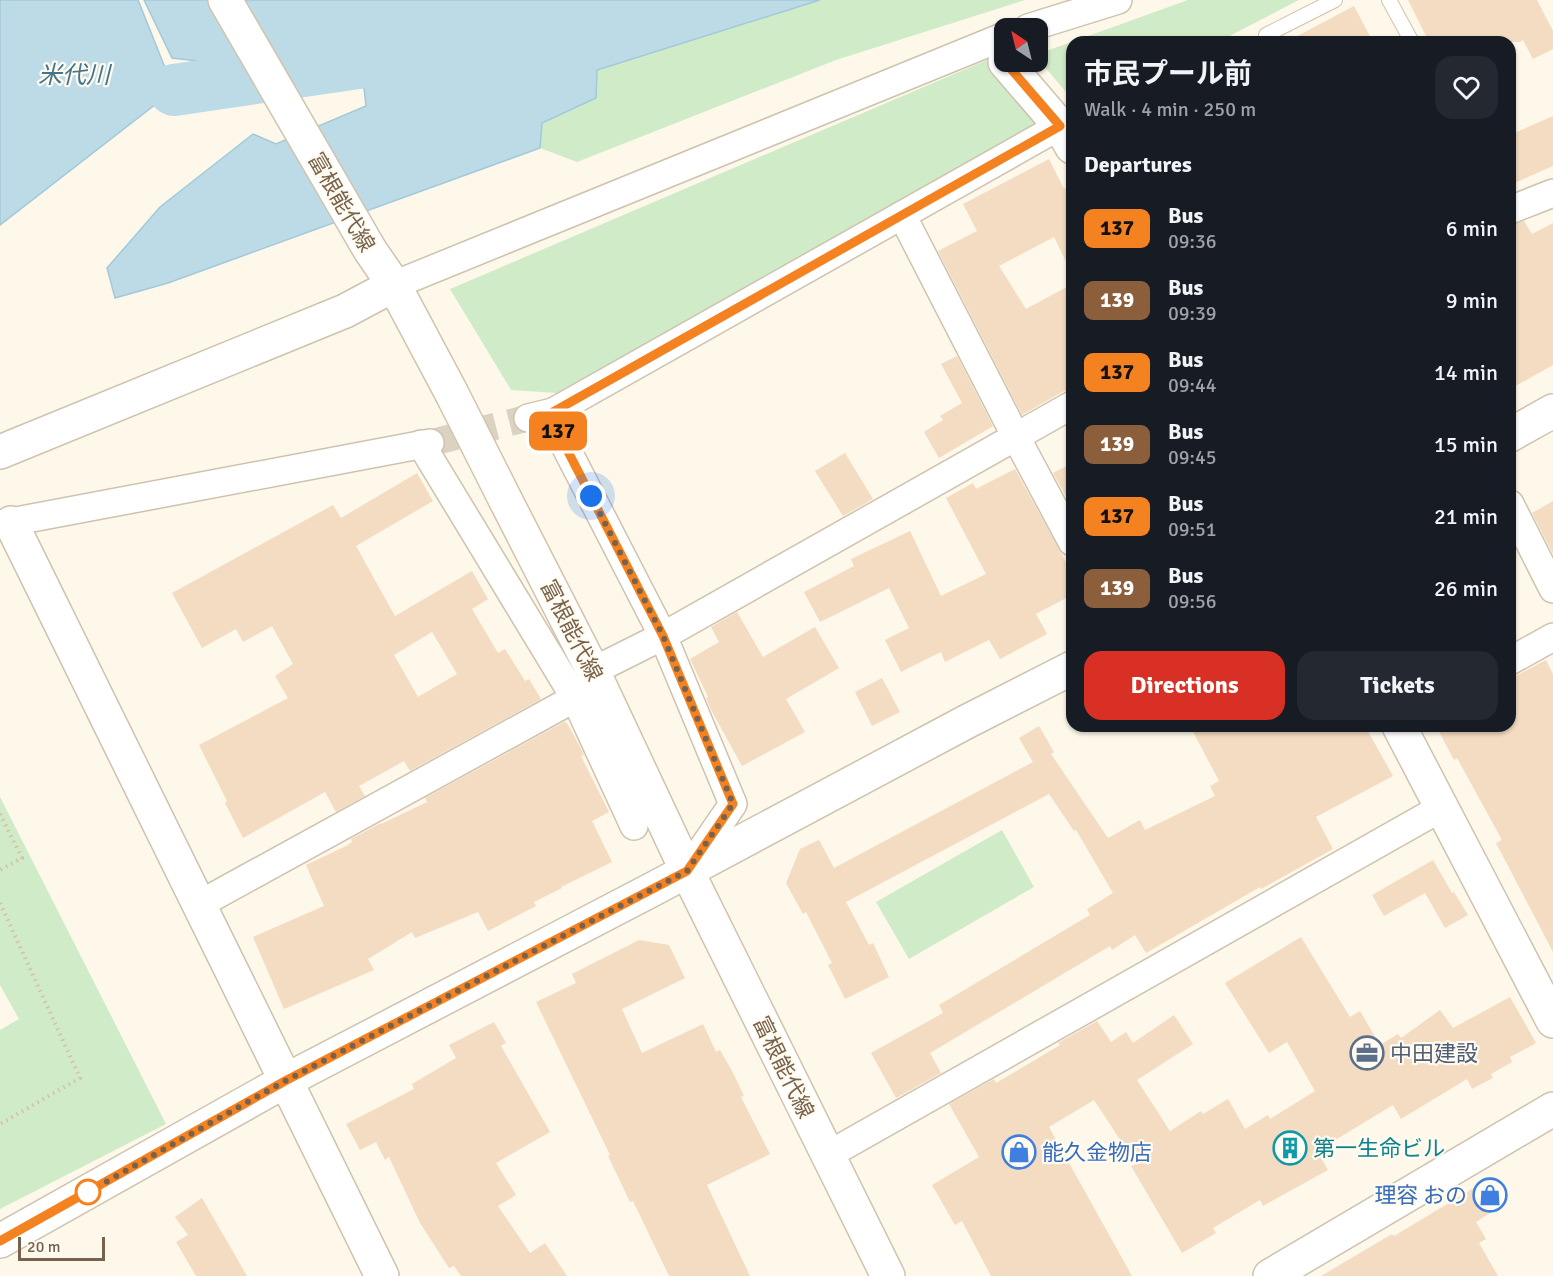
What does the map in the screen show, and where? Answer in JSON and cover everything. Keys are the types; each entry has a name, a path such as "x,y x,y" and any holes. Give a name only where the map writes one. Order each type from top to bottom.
{"street":[{"name":"富根能代線","path":"225,0 370,250 394,285 451,392 593,671 687,871 888,1276"},
{"path":"1048,22 1118,0"},
{"path":"0,452 345,311 394,285 994,53"},
{"path":"687,871 733,804 663,636 560,436 541,415 902,215 1066,136 1018,72"},
{"path":"1516,208 1553,193"},
{"path":"902,215 1066,531"},
{"path":"593,671 663,636 1066,408"},
{"path":"1516,432 1553,411"},
{"path":"382,1276 200,904 5,524 426,443 575,698 634,826"},
{"path":"1516,516 1553,589"},
{"path":"1516,658 1553,638"},
{"path":"0,1241 285,1081 1066,671"},
{"path":"200,904 575,698"},
{"path":"1402,732 1553,1021"},
{"path":"828,1155 1441,808"},
{"path":"1270,1276 1553,1109"}],"lane":[{"path":"1267,36 1335,0"},
{"path":"1389,0 1409,36"}],"path":[{"path":"0,814 22,858 0,870"},
{"path":"0,903 80,1078 0,1124"}],"green space":[{"path":"810,0 1025,0 836,60 577,162 540,148 541,124 596,98 597,70"},
{"path":"1188,0 1299,0 1230,36 1088,36"},
{"path":"1066,44 1066,92 1048,71 1048,50"},
{"path":"987,60 994,72 997,72 1041,128 556,393 511,390 450,289"},
{"path":"0,797 166,1124 0,1209 0,1030 19,1019 0,985"},
{"path":"1002,830 1034,887 909,959 876,902"}],"water":[{"name":"米代川","path":"0,0 138,0 174,90 0,225"},
{"path":"144,0 820,0 597,70 596,98 542,123 540,148 168,283 115,298 107,268 160,207 253,134 276,144 366,106 363,79 335,53 224,64 172,58"}],"building":[{"path":"1408,0 1537,0 1553,31 1553,49 1533,59 1523,40 1516,42 1516,36 1426,36"},
{"path":"1354,6 1370,36 1297,36"},
{"path":"1553,116 1553,166 1516,182 1516,132"},
{"path":"1049,159 1064,189 1066,188 1066,262 1054,237 999,266 1026,309 1066,287 1066,390 1022,415 938,251 977,231 963,204"},
{"path":"1524,221 1532,234 1553,223 1553,365 1516,386 1516,223"},
{"path":"957,356 993,426 939,458 924,432 943,420 940,416 962,403 941,364"},
{"path":"845,453 873,499 843,516 815,471"},
{"path":"1066,466 1066,497 1053,473"},
{"path":"1015,469 1066,562 1066,598 1036,614 1047,634 1000,659 989,640 945,662 941,652 901,672 885,640 909,628 889,588 820,622 804,592 854,566 851,559 910,531 941,596 986,574 946,498 973,483 976,489"},
{"path":"417,473 433,501 356,546 395,616 472,571 488,599 472,609 498,653 505,649 525,681 529,679 541,699 410,771 404,761 359,786 365,796 336,812 325,792 243,838 199,745 288,698 275,676 293,664 272,626 243,642 236,629 202,648 172,593 333,505 341,518","holes":["432,632 457,674 418,697 394,655"]},
{"path":"1553,501 1553,554 1532,513"},
{"path":"737,612 763,657 815,627 839,668 786,699 805,732 742,766 710,708 706,698 708,697 690,659 719,642 711,627"},
{"path":"1546,660 1553,674 1553,952 1496,843 1502,840 1457,758 1454,760 1439,732 1516,732 1516,676"},
{"path":"882,678 900,712 872,726 855,692"},
{"path":"564,722 567,723 584,755 581,756 609,812 592,821 612,862 534,902 536,906 488,931 478,912 415,938 412,932 368,959 374,970 284,1009 253,937 324,906 306,865 346,846 352,842 351,839 381,823 427,802 425,798"},
{"path":"1039,726 1054,752 1051,754 1108,838 1140,820 1145,830 1215,796 1210,786 1219,781 1193,732 1368,732 1393,776 1316,817 1333,849 1261,889 1260,887 1146,953 1135,935 1112,950 1110,946 930,1053 941,1073 896,1098 871,1053 943,1013 939,1005 1090,915 1087,909 1113,893 1076,830 1074,831 1049,794 846,902 869,945 873,943 889,977 845,999 828,965 832,963 806,912 803,914 786,883 800,849 819,840 834,868 1033,762 1019,738"},
{"path":"1433,860 1468,915 1445,928 1425,893 1384,916 1372,895"},
{"path":"1301,937 1350,1017 1360,1011 1380,1045 1398,1034 1401,1038 1440,1010 1453,1028 1510,997 1536,1043 1510,1057 1512,1062 1491,1074 1493,1078 1472,1089 1467,1079 1401,1119 1393,1105 1317,1151 1328,1170 1263,1206 1260,1200 1213,1228 1216,1233 1182,1253 1131,1166 1136,1164 1094,1100 1049,1127 1132,1276 991,1276 962,1221 955,1225 932,1185 979,1157 949,1104 994,1079 996,1083 1097,1021 1111,1042 1126,1032 1133,1043 1174,1015 1193,1044 1137,1080 1170,1131 1201,1111 1203,1114 1228,1099 1245,1129 1268,1115 1270,1119 1315,1091 1287,1042 1269,1053 1225,983"},
{"path":"639,940 669,945 685,978 622,1009 642,1053 703,1024 716,1052 720,1050 732,1071 744,1096 741,1097 770,1154 707,1185 750,1276 669,1276 633,1201 630,1202 608,1156 610,1155 536,1002 576,983 572,974"},
{"path":"494,1022 506,1043 501,1046 550,1132 496,1163 516,1195 498,1206 530,1253 545,1243 567,1276 461,1276 454,1266 449,1268 420,1223 389,1157 385,1160 376,1142 360,1150 346,1124 414,1089 412,1084 456,1058 449,1045"},
{"path":"1492,1177 1507,1202 1476,1222 1486,1239 1479,1243 1498,1276 1321,1276 1392,1234 1394,1236"},
{"path":"202,1198 247,1276 196,1276 176,1242 188,1235 175,1217"}],"waterway":[{"path":"174,90 420,54"}],"tunnel":[{"path":"430,443 528,418"}],"bus line":[{"name":"137","path":"0,1241 285,1081 687,871 733,804 663,636 560,436 553,412 1060,126 1014,72"}],"place":[{"name":"中田建設","path":"1367,1053"},
{"name":"第一生命ビル","path":"1290,1148"},
{"name":"能久金物店","path":"1019,1152"},
{"name":"理容 おの","path":"1490,1195"}],"route":[{"path":"88,1192 285,1081 687,871 733,804 663,636 591,496"}]}
